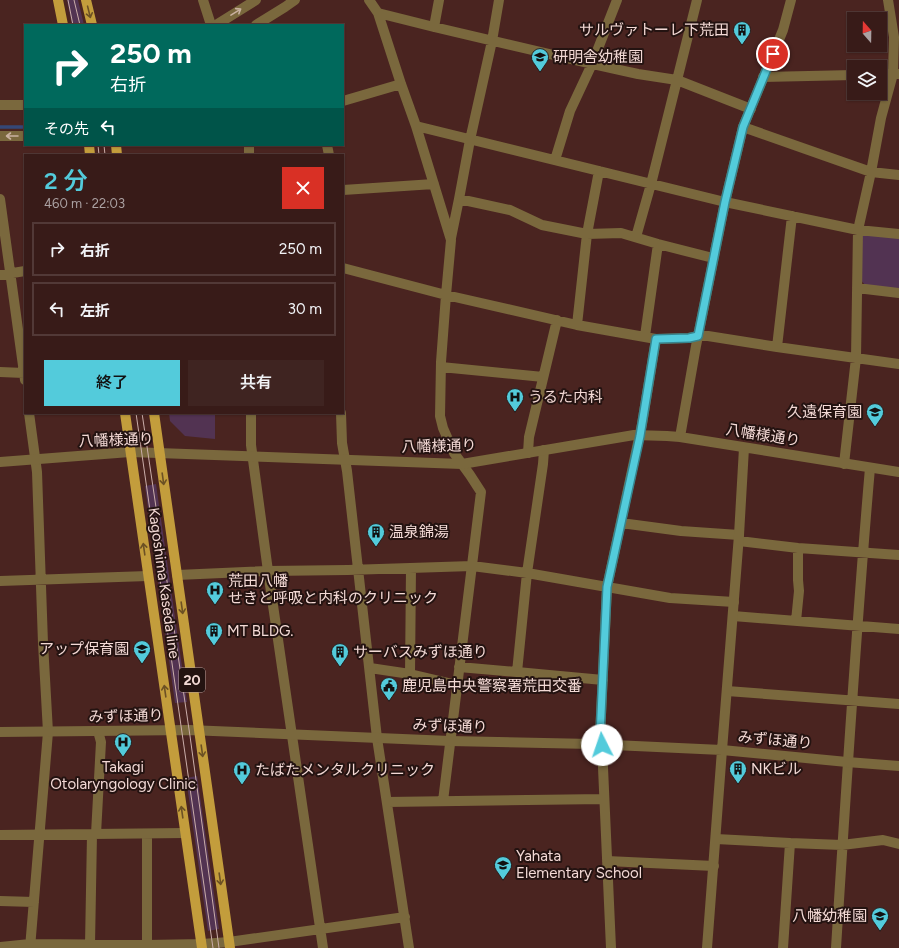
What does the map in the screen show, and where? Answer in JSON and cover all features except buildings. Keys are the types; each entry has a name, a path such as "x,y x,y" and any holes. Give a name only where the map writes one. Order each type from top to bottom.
{"main road":[{"path":"58,0 63,24"},
{"path":"86,0 92,24"},
{"name":"Kagoshima Kaseda line","path":"125,414 202,946"},
{"name":"Kagoshima Kaseda line","path":"154,414 230,945"}],"street":[{"path":"203,0 212,24"},
{"path":"218,24 256,0"},
{"path":"257,24 283,4 295,0"},
{"path":"369,0 378,13 416,126 451,240"},
{"path":"434,27 439,0"},
{"path":"443,801 481,492 454,453 443,428 440,416 441,367 446,295 451,240 499,0"},
{"path":"555,160 570,111 592,64 618,0"},
{"path":"636,237 651,184 697,0"},
{"path":"680,437 713,258 743,127 783,30 792,0"},
{"path":"844,464 856,358 858,230 881,118 896,74 894,37 888,0"},
{"path":"378,13 592,64 638,74 677,80 751,108"},
{"path":"764,77 847,75"},
{"path":"344,101 401,84"},
{"path":"0,105 24,105"},
{"path":"416,126 725,202 858,230 899,234"},
{"path":"743,127 871,172 899,175"},
{"path":"0,136 24,136"},
{"path":"577,325 587,234 599,171"},
{"path":"344,190 434,184"},
{"path":"0,199 24,376 0,372"},
{"path":"460,199 510,210 542,225 587,234 621,233 713,258"},
{"path":"777,347 792,216"},
{"path":"646,336 658,244"},
{"path":"344,268 446,295 577,325 646,336 656,339 708,336 899,364"},
{"path":"0,275 24,271"},
{"path":"857,288 899,293"},
{"path":"528,453 529,437 557,320"},
{"path":"611,948 602,745 600,736 607,587 640,436 656,339"},
{"path":"441,367 543,378"},
{"path":"30,414 37,472 43,643 48,732 30,946"},
{"path":"251,414 251,444 268,571 323,948"},
{"path":"341,414 342,443 348,479 377,738 410,948"},
{"name":"八幡様通り","path":"0,462 130,452 462,464 640,436 680,437 899,472"},
{"path":"707,948 739,538 744,448"},
{"path":"517,672 527,573 544,450"},
{"path":"836,948 851,700 870,468"},
{"path":"621,524 739,538 798,548 899,555"},
{"path":"796,621 799,591 798,548"},
{"path":"178,575 268,571 472,566 527,573 670,598 734,602"},
{"path":"410,568 410,674"},
{"path":"0,581 148,576"},
{"path":"733,616 899,629"},
{"path":"459,667 603,680"},
{"path":"370,668 410,674 457,685"},
{"path":"727,691 899,704"},
{"name":"みずほ通り","path":"0,732 199,730 450,741 602,745 722,750 899,766"},
{"path":"90,945 94,834 101,742 98,731"},
{"path":"387,802 604,799"},
{"path":"0,835 185,833"},
{"path":"146,834 147,945"},
{"path":"716,838 842,845 883,840 899,844"},
{"path":"783,948 790,843"},
{"path":"607,861 714,866"},
{"path":"0,901 34,902"},
{"path":"0,947 90,945 115,947 147,945 230,945 320,929 405,917"}],"shaded area":[{"path":"67,0 78,0 84,24 72,24"},
{"path":"865,234 899,238 899,289 865,285 860,279 862,237"},
{"path":"169,414 215,414 215,439 185,436 170,421"},
{"path":"156,484 187,702 175,703 145,486"},
{"path":"197,776 219,929 208,931 186,778"}],"waterway":[{"path":"0,127 24,127"}],"tram line":[{"path":"68,0 73,24"},
{"path":"74,0 80,24"},
{"path":"98,146 99,154"},
{"path":"104,146 105,154"},
{"path":"136,414 213,948"},
{"path":"142,414 190,736 219,948"}],"place":[{"name":"サルヴァトーレ下荒田","path":"742,45"},
{"name":"研明舎幼稚園","path":"540,72"},
{"name":"うるた内科","path":"515,412"},
{"name":"久遠保育園","path":"875,427"},
{"name":"温泉錦湯","path":"376,547"},
{"name":"荒田八幡 せきと呼吸と内科のクリニック","path":"215,605"},
{"name":"MT BLDG.","path":"214,646"},
{"name":"アップ保育園","path":"142,664"},
{"name":"サーバスみずほ通り","path":"340,667"},
{"name":"鹿児島中央警察署荒田交番","path":"389,701"},
{"name":"Takagi Otolaryngology Clinic","path":"123,757"},
{"name":"NKビル","path":"738,784"},
{"name":"たばたメンタルクリニック","path":"242,785"},
{"name":"Yahata Elementary School","path":"503,880"},
{"name":"八幡幼稚園","path":"880,931"}],"route":[{"path":"602,745 600,736 607,587 640,436 656,339 689,338 698,336 725,202 743,127 773,54"}]}
